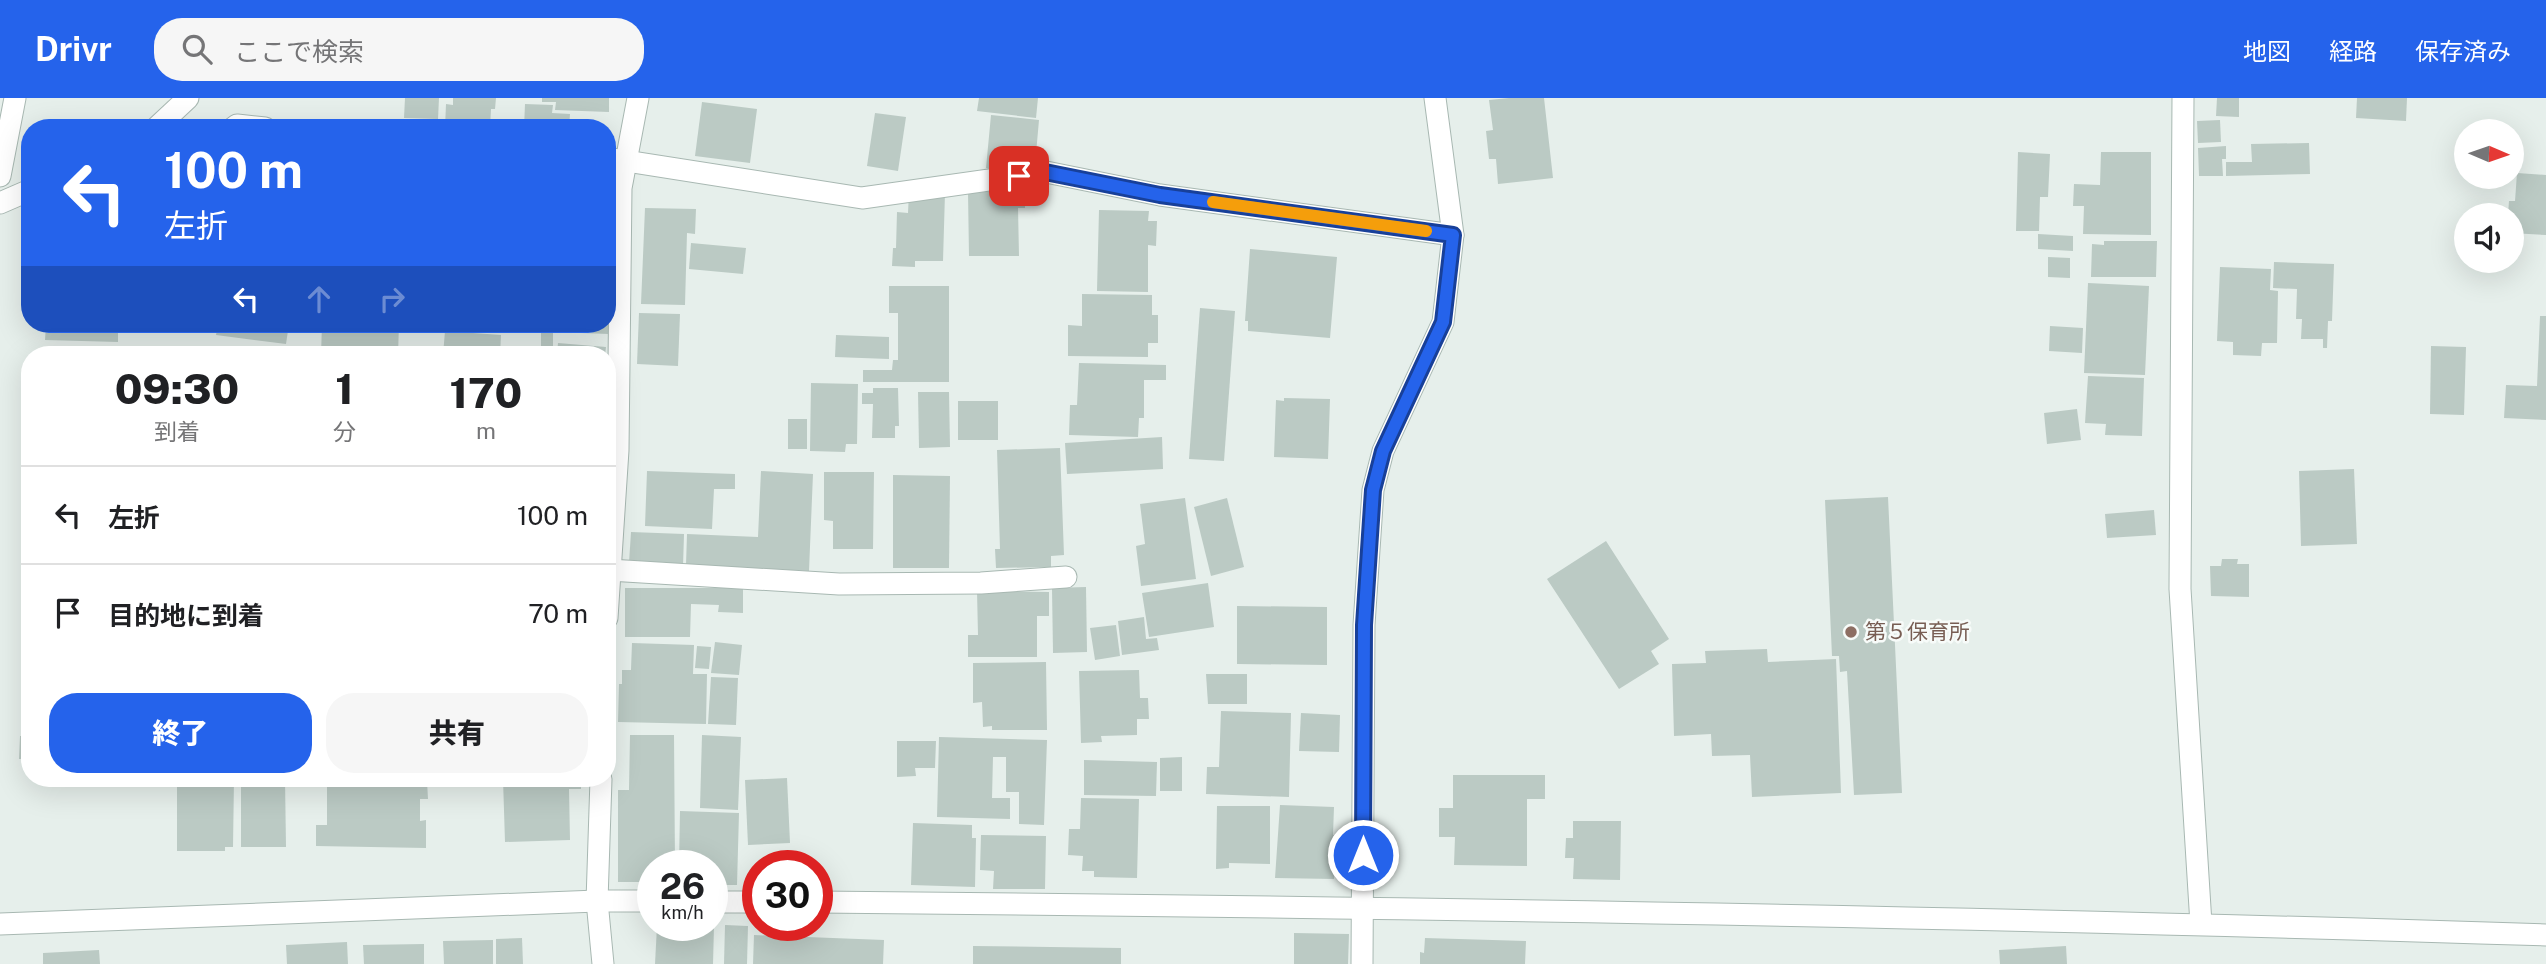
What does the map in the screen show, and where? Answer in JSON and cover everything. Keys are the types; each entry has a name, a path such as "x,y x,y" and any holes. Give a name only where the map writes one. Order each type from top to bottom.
{"street":[{"path":"0,176 3,146 15,98"},
{"path":"166,119 188,98"},
{"path":"616,352 621,188 617,159 638,98"},
{"path":"1362,964 1364,625 1373,490 1383,451 1443,322 1453,235 1435,98"},
{"path":"2183,98 2180,589 2200,924"},
{"path":"617,159 862,198 1045,172 1160,195 1453,235"},
{"path":"0,203 21,194"},
{"path":"616,570 839,584 981,583 1066,577"},
{"path":"601,787 597,901 603,964"},
{"path":"0,924 637,901"},
{"path":"833,902 1363,907 2200,924 2546,935"}],"building":[{"path":"405,98 439,98 438,119 404,118"},
{"path":"453,98 496,98 490,119 445,119 446,104 453,105"},
{"path":"542,98 609,98 609,112 555,110 556,102 542,102"},
{"path":"979,98 1038,98 1036,118 977,111"},
{"path":"1544,98 1553,178 1498,184 1496,159 1489,159 1486,131 1493,130 1489,100"},
{"path":"2217,98 2239,98 2239,117 2216,116"},
{"path":"2357,98 2407,98 2406,121 2356,118"},
{"path":"702,102 757,109 750,163 695,156"},
{"path":"525,104 553,105 552,113 570,114 570,119 524,119"},
{"path":"875,113 906,117 898,171 867,166"},
{"path":"991,115 1039,120 1035,165 1001,161 1001,169 986,168"},
{"path":"2220,120 2221,142 2198,143 2197,121"},
{"path":"2309,143 2310,174 2226,176 2226,162 2252,162 2251,144"},
{"path":"2226,146 2226,159 2222,159 2223,176 2199,176 2198,148"},
{"path":"2018,152 2050,154 2048,197 2040,197 2039,231 2016,231"},
{"path":"2101,152 2151,152 2151,235 2083,234 2084,206 2073,206 2074,184 2100,185"},
{"path":"2524,173 2546,175 2546,235 2524,234 2524,203 2509,203 2515,201 2516,189 2524,189"},
{"path":"1025,191 1025,208 1018,208 1019,256 969,256 968,192"},
{"path":"909,192 945,193 943,261 915,261 915,267 892,266 893,248 896,248 897,212 908,213"},
{"path":"645,208 696,209 695,234 687,233 685,305 641,304"},
{"path":"1099,210 1149,211 1148,221 1157,221 1156,246 1148,245 1148,292 1097,291"},
{"path":"2038,234 2073,236 2073,251 2038,249"},
{"path":"2104,241 2157,241 2156,277 2091,277 2092,244 2104,245"},
{"path":"691,243 746,248 743,274 689,269"},
{"path":"1250,249 1337,257 1330,338 1248,331 1248,321 1245,321"},
{"path":"2048,257 2070,258 2070,278 2048,277"},
{"path":"2274,262 2334,264 2332,321 2328,321 2327,348 2323,348 2323,339 2301,339 2302,319 2296,319 2297,289 2273,288"},
{"path":"2220,267 2271,269 2270,290 2278,291 2277,343 2262,343 2261,356 2233,355 2233,342 2217,341"},
{"path":"2088,283 2149,286 2145,375 2084,373"},
{"path":"889,286 949,286 949,382 863,382 863,370 892,370 893,360 898,360 898,313 889,313"},
{"path":"1082,294 1152,295 1152,315 1158,315 1158,343 1148,343 1148,357 1068,356 1068,325 1082,326"},
{"path":"1200,308 1235,311 1224,461 1189,459"},
{"path":"639,313 680,314 678,366 637,364"},
{"path":"2540,316 2546,316 2546,420 2504,418 2506,385 2537,386"},
{"path":"2050,326 2083,328 2082,353 2049,351"},
{"path":"45,333 118,333 118,342 45,340"},
{"path":"216,333 288,333 286,344"},
{"path":"322,333 399,333 398,346 321,346"},
{"path":"445,333 501,335 500,346 444,346"},
{"path":"541,333 553,333 553,346 541,346"},
{"path":"836,335 889,337 889,359 835,357"},
{"path":"558,343 594,346 558,346"},
{"path":"2431,346 2466,347 2464,415 2430,414"},
{"path":"1079,363 1166,365 1166,380 1144,380 1144,418 1139,418 1138,437 1069,435 1070,405 1077,405"},
{"path":"2088,376 2144,378 2142,436 2105,435 2106,424 2085,423"},
{"path":"811,383 858,384 857,444 846,444 845,452 810,451"},
{"path":"873,388 898,388 899,426 895,426 895,438 872,438 873,404 862,404 862,393 873,393"},
{"path":"918,392 949,392 950,447 919,448"},
{"path":"1284,398 1330,399 1328,459 1274,457 1276,400 1284,401"},
{"path":"958,401 998,401 998,440 958,440"},
{"path":"2077,409 2081,440 2047,444 2044,413"},
{"path":"788,419 807,419 807,449 788,449"},
{"path":"1162,437 1163,469 1067,474 1065,443"},
{"path":"1060,448 1064,555 1051,556 1051,567 996,568 995,549 1000,549 997,450"},
{"path":"2354,469 2357,544 2301,546 2299,471"},
{"path":"647,471 735,474 735,489 714,489 712,529 645,526"},
{"path":"761,471 813,474 809,571 686,565 687,534 758,537"},
{"path":"824,472 874,472 873,549 833,549 833,521 824,520"},
{"path":"893,475 950,476 949,568 893,568"},
{"path":"1888,497 1902,793 1854,795 1847,671 1840,672 1839,656 1832,656 1825,500"},
{"path":"1185,498 1196,579 1141,586 1136,546 1145,544 1140,504"},
{"path":"1227,498 1244,567 1211,576 1194,507"},
{"path":"2154,510 2156,535 2107,538 2105,514"},
{"path":"631,532 684,534 683,566 629,563"},
{"path":"1606,541 1669,639 1651,651 1659,664 1619,689 1547,579"},
{"path":"2222,559 2238,559 2237,564 2249,564 2249,597 2211,596 2210,566 2221,566"},
{"path":"1208,583 1214,627 1149,637 1142,593"},
{"path":"1086,587 1087,652 1053,653 1052,588"},
{"path":"625,588 743,588 743,613 718,612 719,605 691,604 690,637 625,637"},
{"path":"977,591 1049,592 1049,616 1037,616 1037,657 968,657 968,635 978,635"},
{"path":"1237,606 1327,607 1327,665 1237,664"},
{"path":"1144,617 1146,639 1157,638 1159,650 1122,655 1118,621"},
{"path":"1116,625 1120,656 1095,660 1090,628"},
{"path":"715,642 742,645 739,675 711,673"},
{"path":"632,643 694,645 693,674 707,674 706,724 618,722 619,684 622,684 622,670 631,670"},
{"path":"697,646 711,647 709,669 695,668"},
{"path":"1767,649 1768,662 1836,659 1841,793 1752,797 1750,755 1712,756 1711,734 1674,736 1672,664 1706,663 1705,651"},
{"path":"1046,662 1047,730 992,730 992,726 983,727 982,702 973,703 973,663"},
{"path":"1139,670 1140,698 1148,698 1149,719 1137,719 1137,735 1101,736 1102,742 1081,743 1079,671"},
{"path":"1206,674 1247,674 1247,704 1208,704"},
{"path":"711,677 738,678 736,725 708,724"},
{"path":"1221,711 1291,713 1289,797 1206,794 1207,767 1219,767"},
{"path":"1301,713 1340,715 1339,752 1299,751"},
{"path":"630,735 674,735 675,850 637,850 637,882 618,882 618,790 629,790"},
{"path":"702,735 741,737 738,810 700,808"},
{"path":"20,736 21,759 19,759"},
{"path":"939,737 1047,740 1044,825 1019,824 1019,792 1006,792 1006,757 993,757 992,798 1010,798 1010,819 937,817"},
{"path":"897,741 936,741 935,768 915,768 916,776 897,777"},
{"path":"1182,757 1182,791 1160,791 1160,758"},
{"path":"1084,760 1157,762 1156,796 1084,795"},
{"path":"1453,775 1545,775 1545,799 1527,799 1527,866 1454,865 1455,837 1439,837 1439,808 1453,808"},
{"path":"787,778 790,843 748,845 745,780"},
{"path":"177,787 234,787 233,847 225,847 225,851 177,851"},
{"path":"241,787 285,787 286,847 241,847"},
{"path":"327,787 427,787 428,799 420,799 420,821 426,820 426,848 316,846 316,825 327,825"},
{"path":"503,787 581,787 569,789 570,840 505,842"},
{"path":"1081,798 1139,799 1137,878 1094,877 1094,871 1082,871 1083,856 1068,855 1069,829 1080,829"},
{"path":"1280,805 1334,807 1333,835 1344,835 1343,862 1335,862 1334,879 1275,878"},
{"path":"1217,806 1270,806 1270,864 1229,863 1229,868 1216,869"},
{"path":"680,811 739,813 737,885 728,885 728,850 679,850"},
{"path":"1573,821 1621,821 1620,880 1573,879 1574,858 1565,858 1566,838 1573,838"},
{"path":"913,823 972,825 972,838 976,838 975,887 911,885"},
{"path":"981,835 1046,836 1045,889 993,889 994,871 980,870"},
{"path":"728,925 742,926 742,941 748,941 747,964 724,964"},
{"path":"1294,933 1349,934 1348,964 1294,964"},
{"path":"522,938 523,964 496,964 496,939"},
{"path":"833,938 884,940 883,964 753,964 754,941 833,941"},
{"path":"1425,938 1526,941 1525,964 1420,964 1420,952 1424,953"},
{"path":"493,940 493,964 444,964 443,941"},
{"path":"656,941 714,941 713,964 655,964"},
{"path":"347,942 348,964 287,964 286,945"},
{"path":"424,944 424,964 364,964 363,945"},
{"path":"973,946 1121,948 1121,964 973,964"},
{"path":"2066,946 2067,964 2000,964 1999,950"},
{"path":"99,950 100,964 43,964 43,953"}],"slow traffic":[{"path":"1213,202 1426,231"}],"place":[{"name":"第５保育所","path":"1851,632"}],"route":[{"path":"1019,176 1045,172 1160,195 1453,235 1443,322 1383,451 1373,490 1364,625 1363,855"}]}
